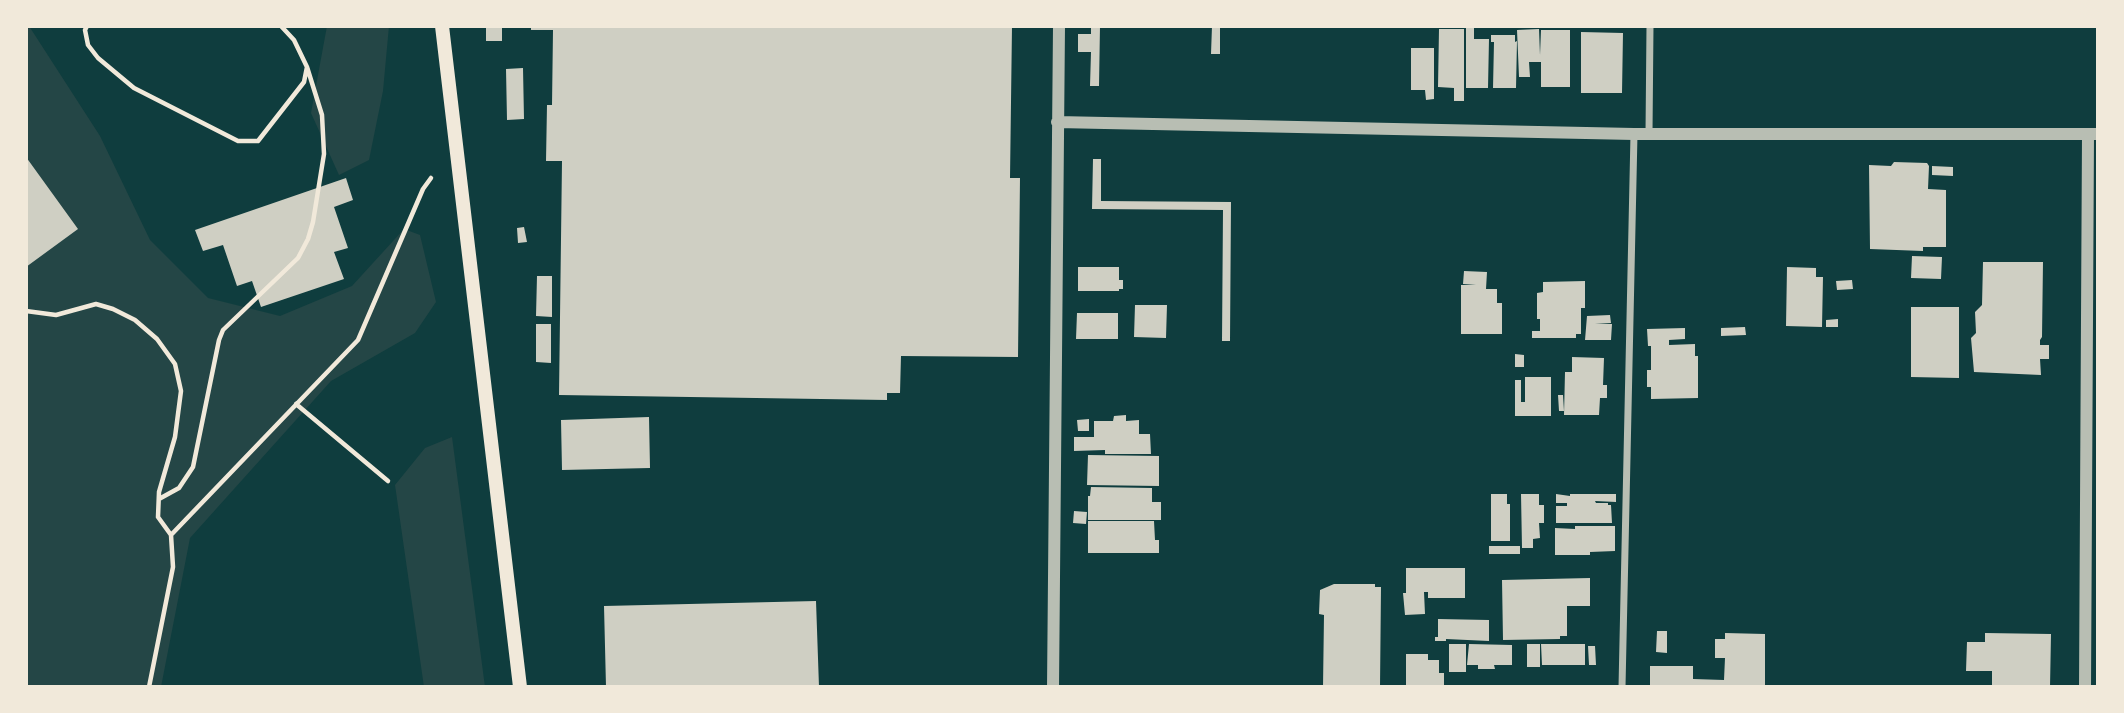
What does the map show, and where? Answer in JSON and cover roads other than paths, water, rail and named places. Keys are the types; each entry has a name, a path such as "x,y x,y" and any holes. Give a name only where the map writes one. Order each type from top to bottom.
{"main road":[{"path":"442,26 520,687"}],"street":[{"path":"1053,687 1059,26"},
{"path":"1649,133 1650,26"},
{"path":"1057,122 1634,134 2093,134 2085,687"},
{"path":"1622,687 1634,134"}]}
